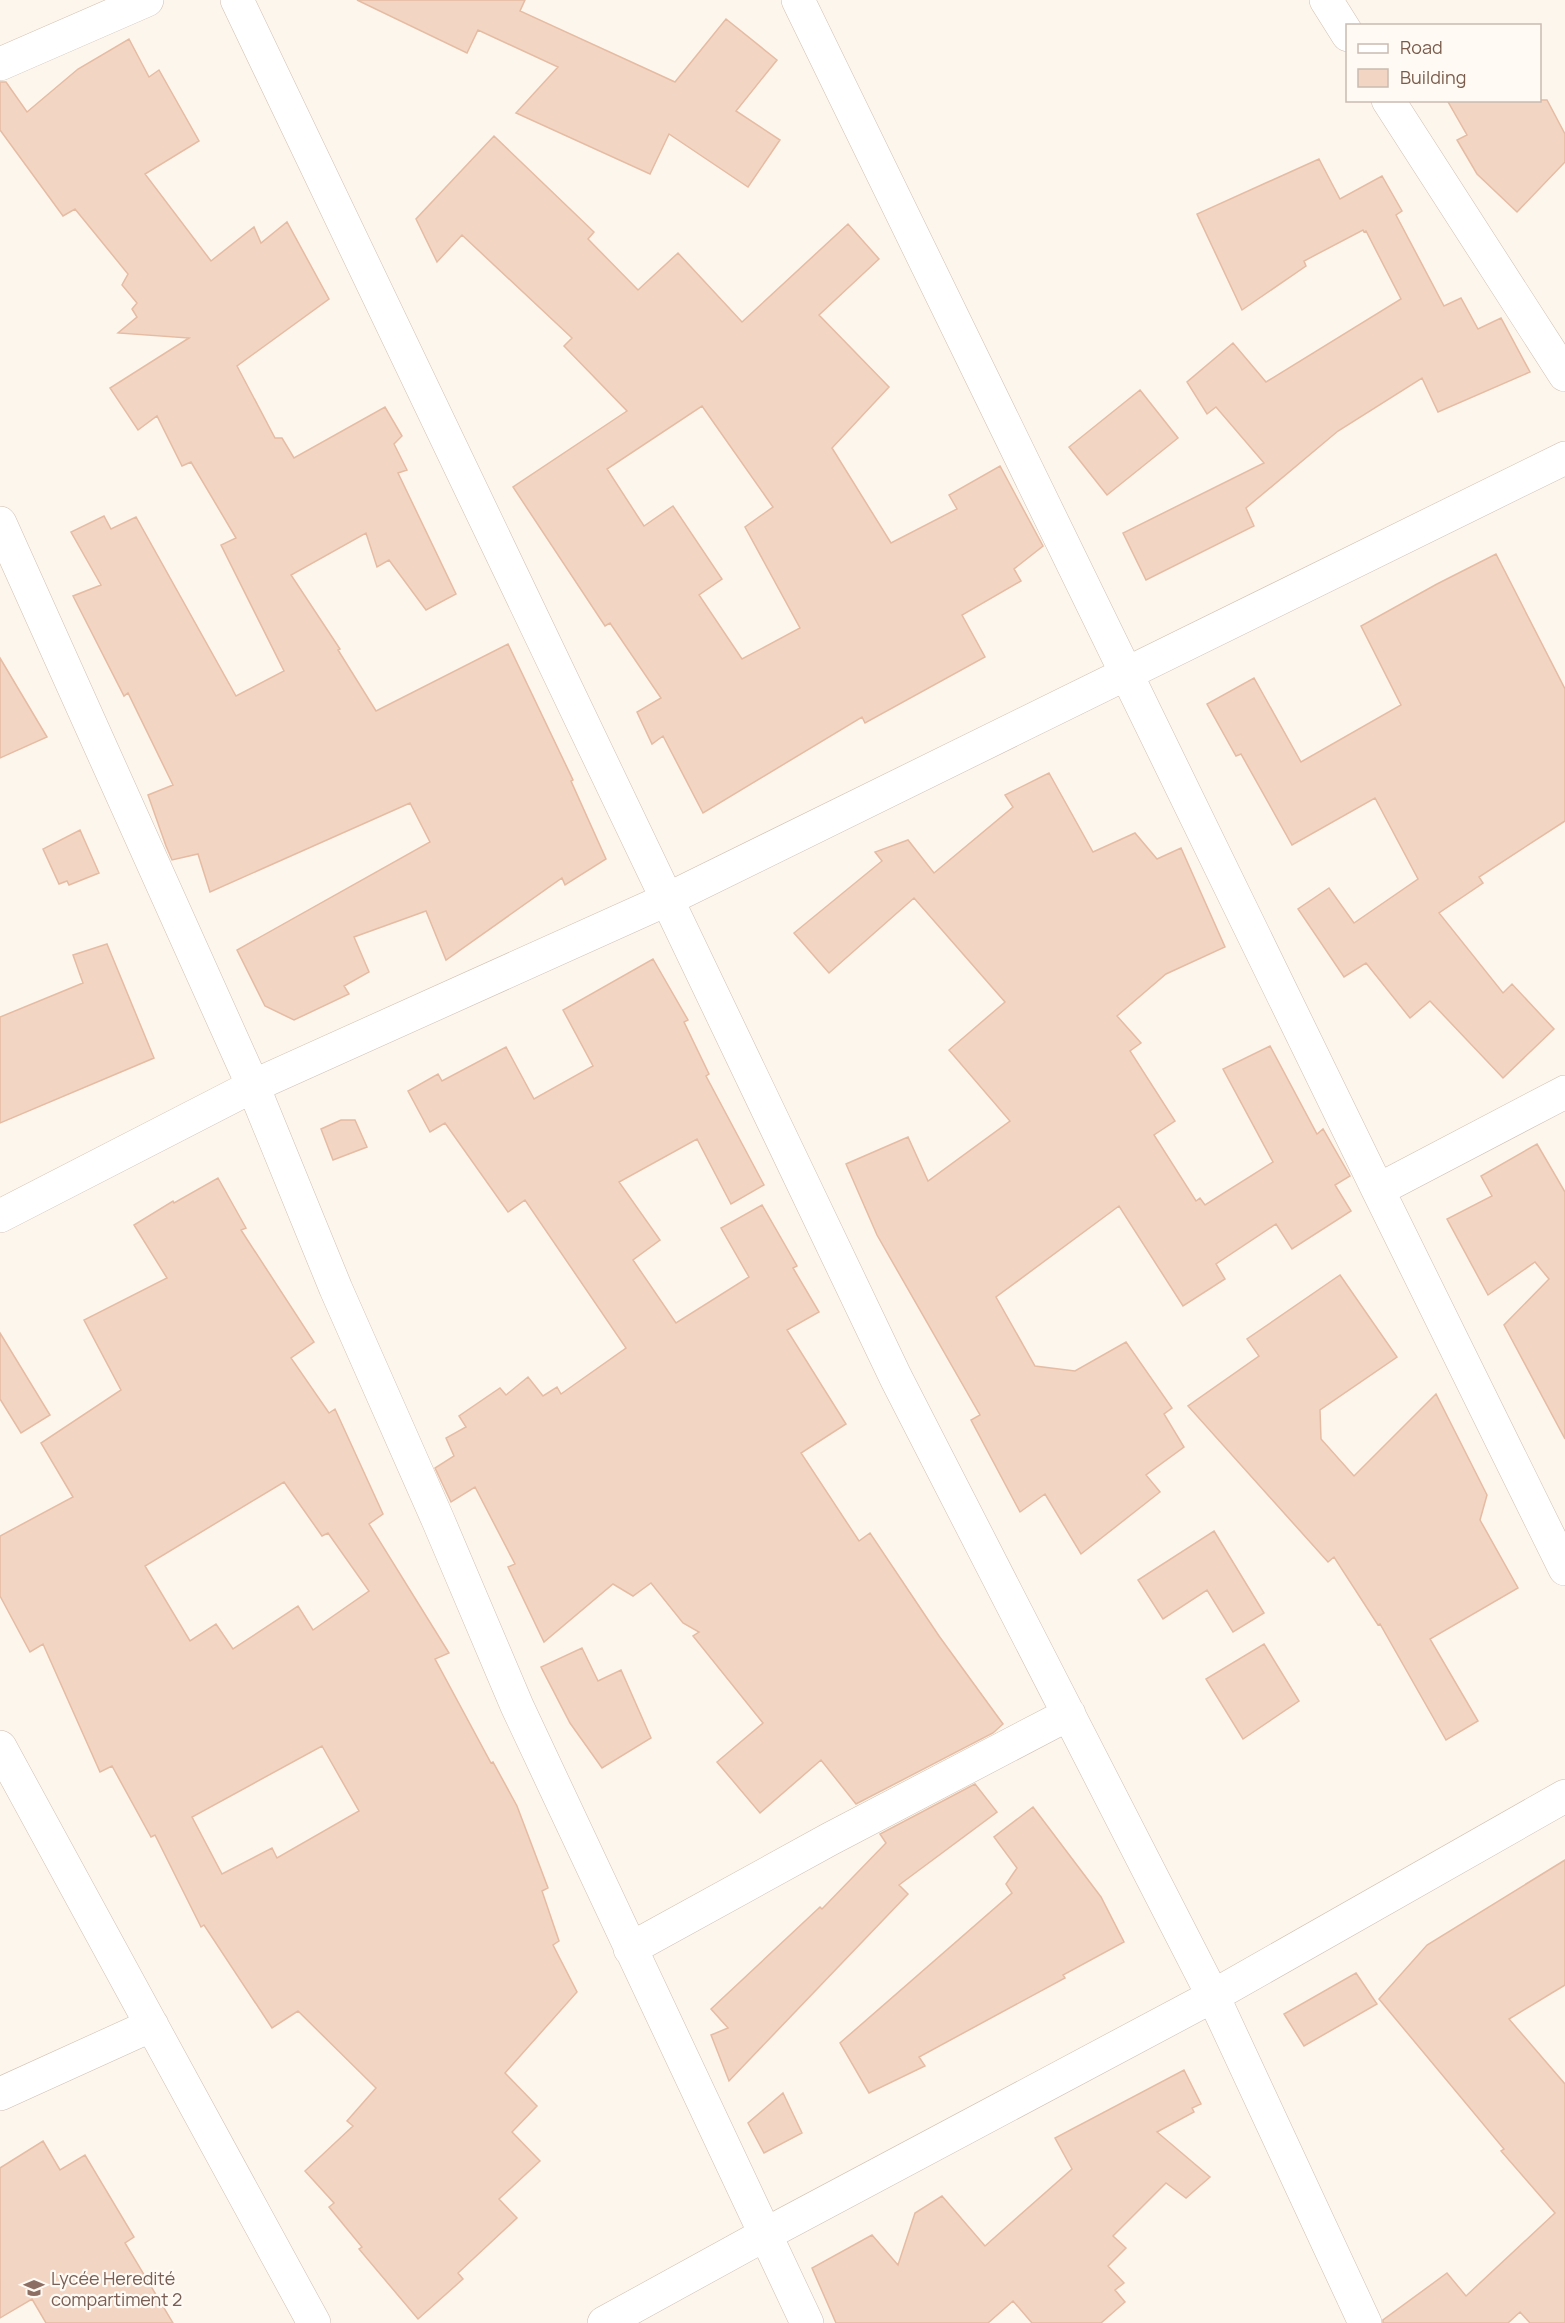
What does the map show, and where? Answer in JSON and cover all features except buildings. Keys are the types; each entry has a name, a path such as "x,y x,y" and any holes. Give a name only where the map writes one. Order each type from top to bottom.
{"street":[{"path":"0,64 147,0"},
{"path":"237,0 891,1368 1213,1996 1365,2323"},
{"path":"798,0 1565,1569"},
{"path":"1326,0 1346,33"},
{"path":"1389,102 1565,375"},
{"path":"0,1216 253,1086 666,900 1565,458"},
{"path":"4,541 253,1086 336,1289 517,1706 807,2323"},
{"path":"1378,1190 1565,1092"},
{"path":"630,1949 830,1839 1069,1714"},
{"path":"0,1747 314,2323"},
{"path":"604,2323 1213,1996 1565,1796"},
{"path":"0,2094 152,2025"}],"place":[{"name":"Lycée Heredité compartiment 2","path":"34,2288"}]}
